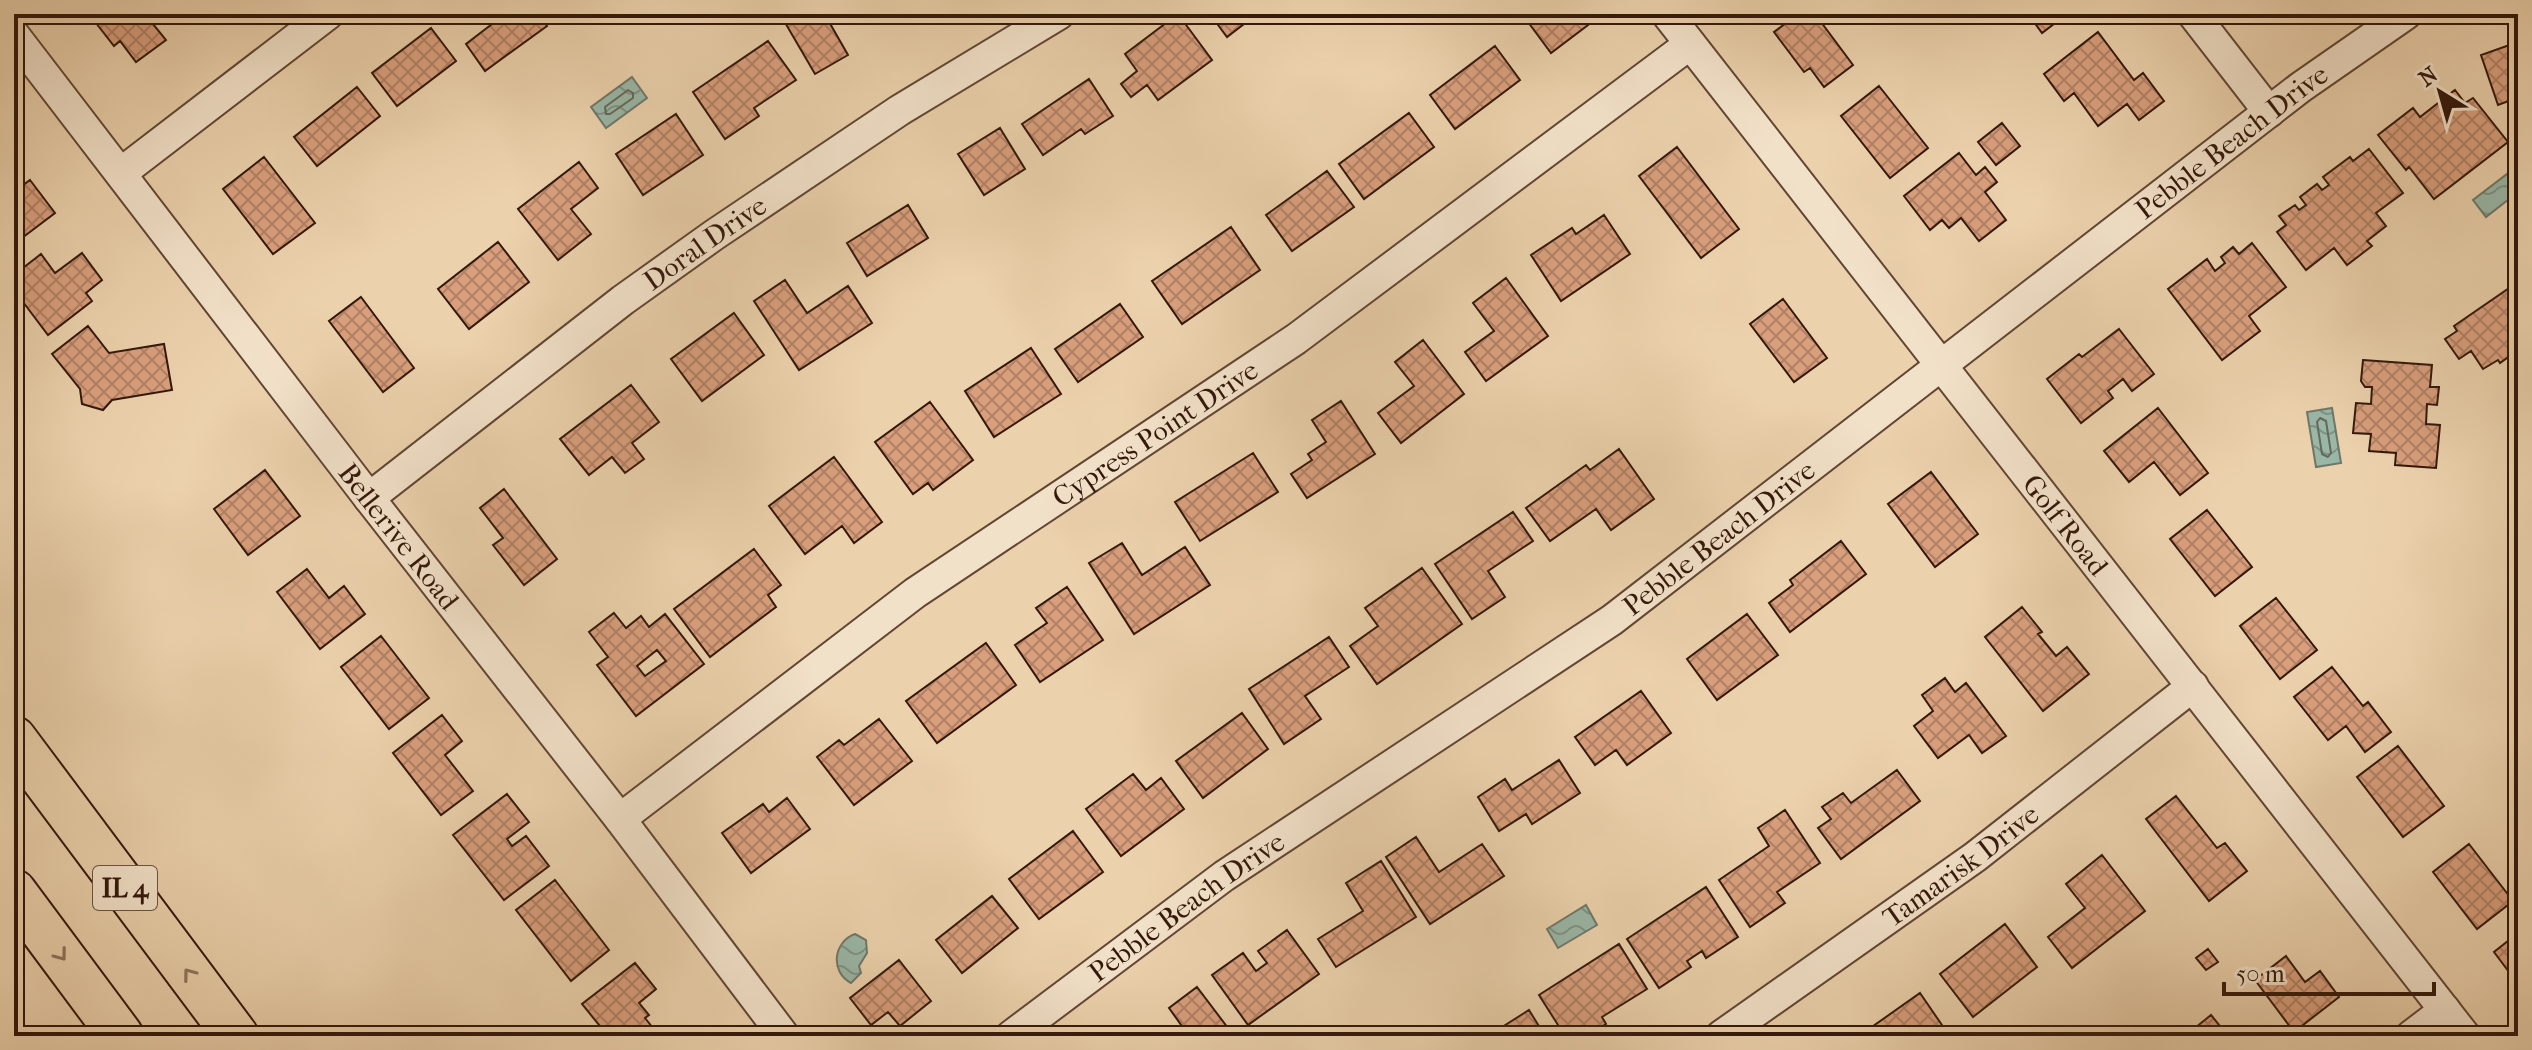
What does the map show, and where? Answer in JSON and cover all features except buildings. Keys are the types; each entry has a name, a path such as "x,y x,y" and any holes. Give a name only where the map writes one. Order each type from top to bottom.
{"highway":[{"name":"IL 4","path":"14,739 236,1036"},
{"path":"14,892 121,1036"}],"street":[{"path":"121,173 328,14"},
{"name":"Doral Drive","path":"369,498 623,300 714,235 900,110 1059,14"},
{"name":"Golf Road","path":"1667,14 2465,1036"},
{"path":"2193,14 2269,112"},
{"name":"Pebble Beach Drive","path":"1011,1036 1224,876 1612,620 2269,112 2406,14"},
{"name":"Bellerive Road","path":"14,35 784,1036"},
{"name":"Cypress Point Drive","path":"620,819 915,593 1296,339 1690,44"},
{"name":"Tamarisk Drive","path":"1721,1036 1975,857 2193,686"},
{"path":"2411,1036 2445,1010"}],"water":[{"path":"632,77 647,98 606,128 591,107"},
{"path":"2507,174 2518,192 2486,217 2473,200"},
{"path":"2332,408 2341,463 2316,467 2307,412"},
{"path":"1586,905 1597,925 1558,948 1547,929"},
{"path":"855,934 866,940 867,953 859,966 861,973 851,983 840,972 837,957 842,943"}]}
